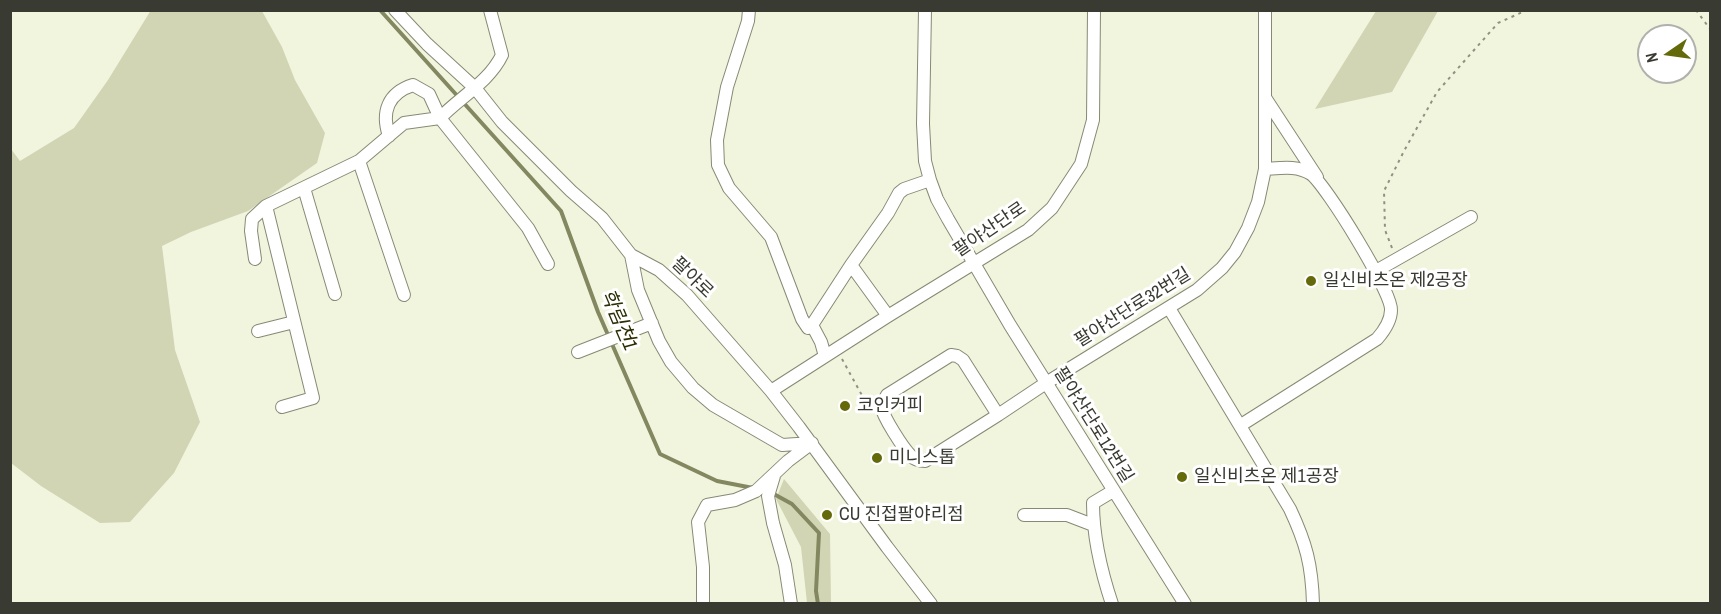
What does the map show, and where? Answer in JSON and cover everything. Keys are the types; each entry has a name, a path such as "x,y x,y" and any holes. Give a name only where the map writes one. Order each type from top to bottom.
{"street":[{"name":"팔야로","path":"395,10 502,122 571,191 602,218 631,255 659,270 687,295 812,443 931,603"},
{"path":"255,259 251,231 252,219 266,206 359,161 404,123 444,114 472,91 498,64 502,55 490,10"},
{"path":"749,10 748,21 727,87 717,140 718,165 729,188 771,237 802,319 808,328 812,326 899,193 930,180"},
{"name":"팔야산단로12번길","path":"925,10 923,124 925,160 937,199 1010,325 1185,603"},
{"name":"팔야산단로","path":"771,392 888,316 1028,230 1052,208 1082,164 1093,120 1094,10"},
{"name":"팔야산단로32번길","path":"886,419 911,456 921,461 930,458 1197,290 1221,268 1235,252 1248,228 1258,202 1265,169 1265,10"},
{"path":"389,136 385,123 389,100 402,88 413,85 429,94 528,228 548,264"},
{"path":"1241,424 1377,339 1387,325 1392,310 1376,272 1266,98"},
{"path":"359,161 404,295"},
{"path":"1265,169 1300,169 1309,173 1323,186"},
{"path":"304,188 335,294"},
{"path":"266,206 313,398 282,407"},
{"path":"1376,272 1471,217"},
{"path":"631,255 638,290 659,341 671,362 693,388 713,405 782,445 812,443"},
{"path":"851,266 888,316"},
{"path":"1169,308 1241,424 1303,535 1310,567 1312,603"},
{"path":"258,331 294,322"},
{"path":"584,350 652,323"},
{"path":"812,326 821,342 825,356"},
{"path":"886,419 881,406 886,395 951,355 963,360 998,415"},
{"path":"704,603 698,522 707,505 762,494 774,475 812,443"},
{"path":"1112,603 1104,580 1093,525 1093,504 1113,491"},
{"path":"762,494 785,565 791,603"},
{"path":"1024,515 1067,515 1093,525"}],"path":[{"path":"1396,260 1385,230 1384,191 1404,151 1437,92 1466,58 1498,23 1527,10"},
{"path":"1696,10 1710,29"},
{"path":"837,349 864,399 886,419"}],"green space":[{"path":"151,10 262,11 282,47 295,80 325,133 317,163 248,211 191,232 162,246 175,350 200,422 174,473 130,522 100,523 41,486 11,463 11,149 20,161 74,128 108,80"},
{"path":"1376,11 1438,11 1392,92 1315,109"},
{"path":"784,479 830,534 831,603 807,603 801,547 776,499"}],"waterway":[{"name":"학림천1","path":"380,10 561,211 598,312 660,454 717,481 753,488"},
{"name":"학림천1","path":"772,493 792,504 819,533 816,591 818,604"}],"place":[{"name":"일신비츠온 제2공장","path":"1311,281"},
{"name":"코인커피","path":"845,406"},
{"name":"미니스톱","path":"877,458"},
{"name":"일신비츠온 제1공장","path":"1182,477"},
{"name":"CU 진접팔야리점","path":"827,515"}]}
